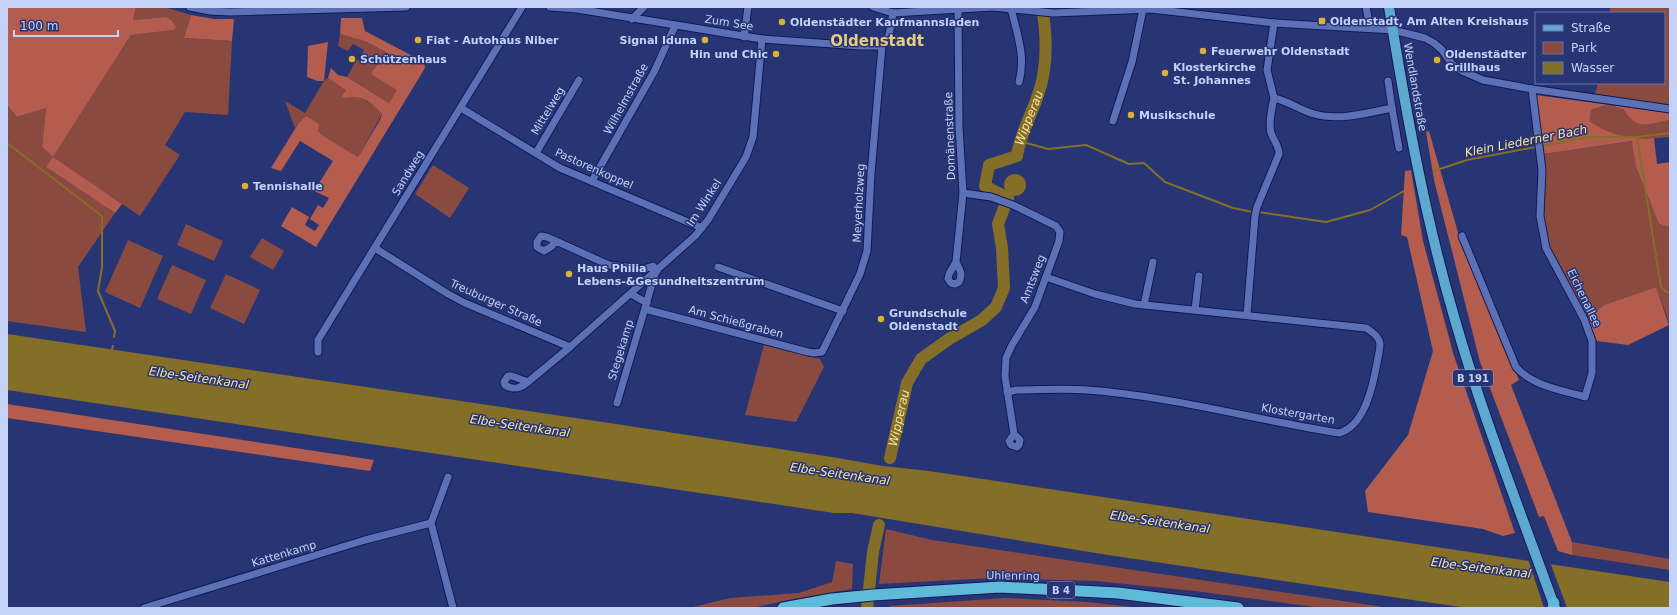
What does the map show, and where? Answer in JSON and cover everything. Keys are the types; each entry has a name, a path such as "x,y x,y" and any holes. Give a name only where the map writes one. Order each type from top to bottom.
{"highway":[{"name":"Uhlenring","path":"783,608 882,594 1000,587 1118,594 1238,608"}],"main road":[{"name":"Wendlandstraße","path":"1389,7 1418,170 1437,255 1455,321 1476,389 1554,606"}],"street":[{"path":"190,7 210,11 230,12 406,7"},
{"name":"Sandweg","path":"318,352 318,340 522,7"},
{"name":"Zum See","path":"550,7 578,9 744,37 861,46 882,46"},
{"path":"632,19 644,7"},
{"path":"744,37 748,7"},
{"path":"873,7 893,13 927,9 958,10 993,7 1052,13 1152,8 1274,23 1392,30 1424,38 1434,43 1442,50 1452,64 1472,76 1483,80 1532,89 1670,109"},
{"path":"1366,7 1370,28"},
{"path":"1011,8 1023,58 1019,82"},
{"path":"1113,121 1132,62 1143,9"},
{"name":"Domänenstraße","path":"956,262 963,193 959,127 958,10"},
{"name":"Meyerholzweg","path":"822,352 860,274 867,251 871,174 882,46 889,35 893,13"},
{"path":"1247,315 1255,216 1257,207 1279,154 1279,148 1271,132 1270,120 1274,98 1267,70 1274,23"},
{"name":"Wilhelmstraße","path":"592,181 654,72 675,26"},
{"name":"Im Winkel","path":"528,382 656,272 702,228 746,157 750,148 753,137 762,39"},
{"name":"Mittelweg","path":"536,153 579,80"},
{"path":"1388,81 1399,148"},
{"name":"Eichenallee","path":"1462,236 1516,367 1524,376 1585,398 1592,373 1592,341 1584,320 1546,248 1540,216 1542,170 1532,89"},
{"path":"1274,98 1310,113 1334,116 1354,116 1392,108"},
{"name":"Pastorenkoppel","path":"461,108 560,168 702,228"},
{"name":"Amtsweg","path":"963,193 991,198 1013,205 1056,226 1060,232 1059,241 1030,318 1012,345 1006,358 1005,376 1014,434"},
{"path":"555,242 609,265 644,269 653,266 656,272"},
{"name":"Treuburger Straße","path":"375,248 465,303 570,347"},
{"path":"1144,305 1153,262"},
{"path":"718,267 843,311"},
{"name":"Stegekamp","path":"617,403 656,272"},
{"path":"1195,310 1200,276"},
{"name":"Klostergarten","path":"1007,392 1017,390 1079,390 1113,393 1196,406 1306,428 1339,433 1346,431 1362,412 1370,398 1380,343 1375,334 1366,328 1144,305 1095,294 1046,277"},
{"path":"631,294 646,306"},
{"name":"Am Schießgraben","path":"646,306 808,352 822,352"},
{"path":"448,477 431,522 453,608"},
{"name":"Kattenkamp","path":"144,608 365,540 431,522"}],"green space":[{"path":"136,7 164,7 191,15 184,38 232,41 228,115 185,112 165,145 180,155 140,216 53,158 46,167 115,213 78,267 86,332 7,321 7,105 17,117 46,108 42,147 53,157 131,35 173,30 166,17 133,20"},
{"path":"1610,7 1670,7 1670,105 1595,94 1598,84 1665,84 1665,12 1610,12"},
{"path":"340,34 367,42 395,58 398,90 389,103 347,77 357,59 366,64 370,59 362,54 364,50 353,44 348,51 338,46"},
{"path":"328,78 338,83 354,96 361,97 382,114 358,157 318,131 298,124 295,128 285,101 305,113 324,81"},
{"path":"1608,104 1624,110 1629,117 1638,124 1644,125 1670,120 1670,137 1638,138 1618,135 1599,127 1590,121 1591,110"},
{"path":"1633,141 1636,167 1659,224 1670,227 1670,325 1656,287 1604,305 1587,319 1549,246 1543,214 1544,154"},
{"path":"433,165 469,188 450,218 415,194"},
{"path":"186,224 223,241 214,261 177,245"},
{"path":"262,238 284,251 273,270 250,257"},
{"path":"128,240 163,256 140,308 105,292"},
{"path":"172,265 206,280 191,314 157,299"},
{"path":"226,274 260,290 244,324 210,308"},
{"path":"764,345 820,359 824,367 796,422 745,415"},
{"path":"886,529 932,540 1390,608 1322,608 1195,591 1096,581 993,578 879,584"},
{"path":"1572,542 1670,559 1670,570 1572,555"},
{"path":"836,561 853,564 852,589 752,608 689,608 730,598 799,593 832,582"},
{"path":"1005,598 1086,602 1141,608 889,608 890,606"}],"shaded area":[{"path":"7,7 136,7 133,20 166,17 171,20 176,27 174,30 131,35 53,157 42,147 46,108 17,117 7,105"},
{"path":"191,15 214,19 234,19 232,41 184,38"},
{"path":"341,18 362,18 365,31 424,62 425,68 316,247 281,226 292,207 309,217 305,225 315,231 319,225 310,219 318,205 323,208 329,198 314,191 333,161 300,141 281,171 271,168 298,124 306,116 319,124 318,131 322,135 358,157 382,114 373,105 361,98 344,98 342,96 346,90 328,78 331,68 338,75 347,77 389,103 397,90 371,74 381,62 394,57 367,42 340,34"},
{"path":"328,42 324,81 317,81 307,77 308,46"},
{"path":"1536,95 1607,104 1591,110 1590,121 1604,130 1620,136 1654,138 1657,164 1670,162 1670,227 1659,224 1636,167 1632,141 1544,154"},
{"path":"1611,105 1670,113 1670,120 1644,125 1638,124 1629,117 1624,110"},
{"path":"1429,131 1459,236 1519,380 1511,385 1572,542 1572,555 1558,551 1544,516 1539,517 1480,362 1434,180 1426,132"},
{"path":"53,157 122,204 115,213 46,167"},
{"path":"1411,170 1423,241 1454,356 1515,533 1503,536 1483,529 1368,512 1365,491 1408,435 1433,351 1407,237 1401,235 1405,171"},
{"path":"1656,287 1669,325 1628,345 1597,341 1587,319 1604,305"},
{"path":"7,404 374,460 370,471 7,418"}],"water":[{"path":"1015,174 1023,177 1026,185 1023,193 1015,196 1007,193 1004,185 1007,177"},
{"name":"Elbe-Seitenkanal","path":"7,334 616,424 883,466 929,471 1670,582 1670,608 1467,608 1108,555 852,513 834,513 7,390"}],"pier":[{"path":"1528,559 1550,562 1567,608 1544,608"}],"waterway":[{"name":"Wipperau","path":"890,458 907,383 921,359 949,339 982,320 996,307 1004,288 1002,248 998,224 1008,198 985,186 989,165 1017,156 1023,133 1038,95 1044,74 1046,51 1042,7"},
{"name":"Klein Liederner Bach","path":"1434,171 1467,160 1588,137 1637,137 1670,133"},
{"path":"1637,137 1661,287 1670,293"},
{"name":"Klein Liederner Bach","path":"1019,141 1048,149 1086,145 1129,164 1144,163 1165,182 1233,208 1253,212"},
{"path":"7,143 102,216 102,267 98,291 115,331 114,337"},
{"name":"Klein Liederner Bach","path":"1258,212 1326,222 1370,210 1404,191"},
{"path":"112,350 113,346"},
{"name":"Wipperau","path":"867,608 873,552 879,525"}],"place":[{"name":"Oldenstadt, Am Alten Kreishaus","path":"1322,21"},
{"name":"Oldenstädter Kaufmannsladen","path":"782,22"},
{"name":"Fiat - Autohaus Niber","path":"418,40"},
{"name":"Signal Iduna","path":"705,40"},
{"name":"Feuerwehr Oldenstadt","path":"1203,51"},
{"name":"Hin und Chic","path":"776,54"},
{"name":"Schützenhaus","path":"352,59"},
{"name":"Oldenstädter Grillhaus","path":"1437,60"},
{"name":"Klosterkirche St. Johannes","path":"1165,73"},
{"name":"Musikschule","path":"1131,115"},
{"name":"Tennishalle","path":"245,186"},
{"name":"Haus Philia Lebens-&Gesundheitszentrum","path":"569,274"},
{"name":"Grundschule Oldenstadt","path":"881,319"}],"district":[{"name":"Oldenstadt","path":"877,41"}]}
